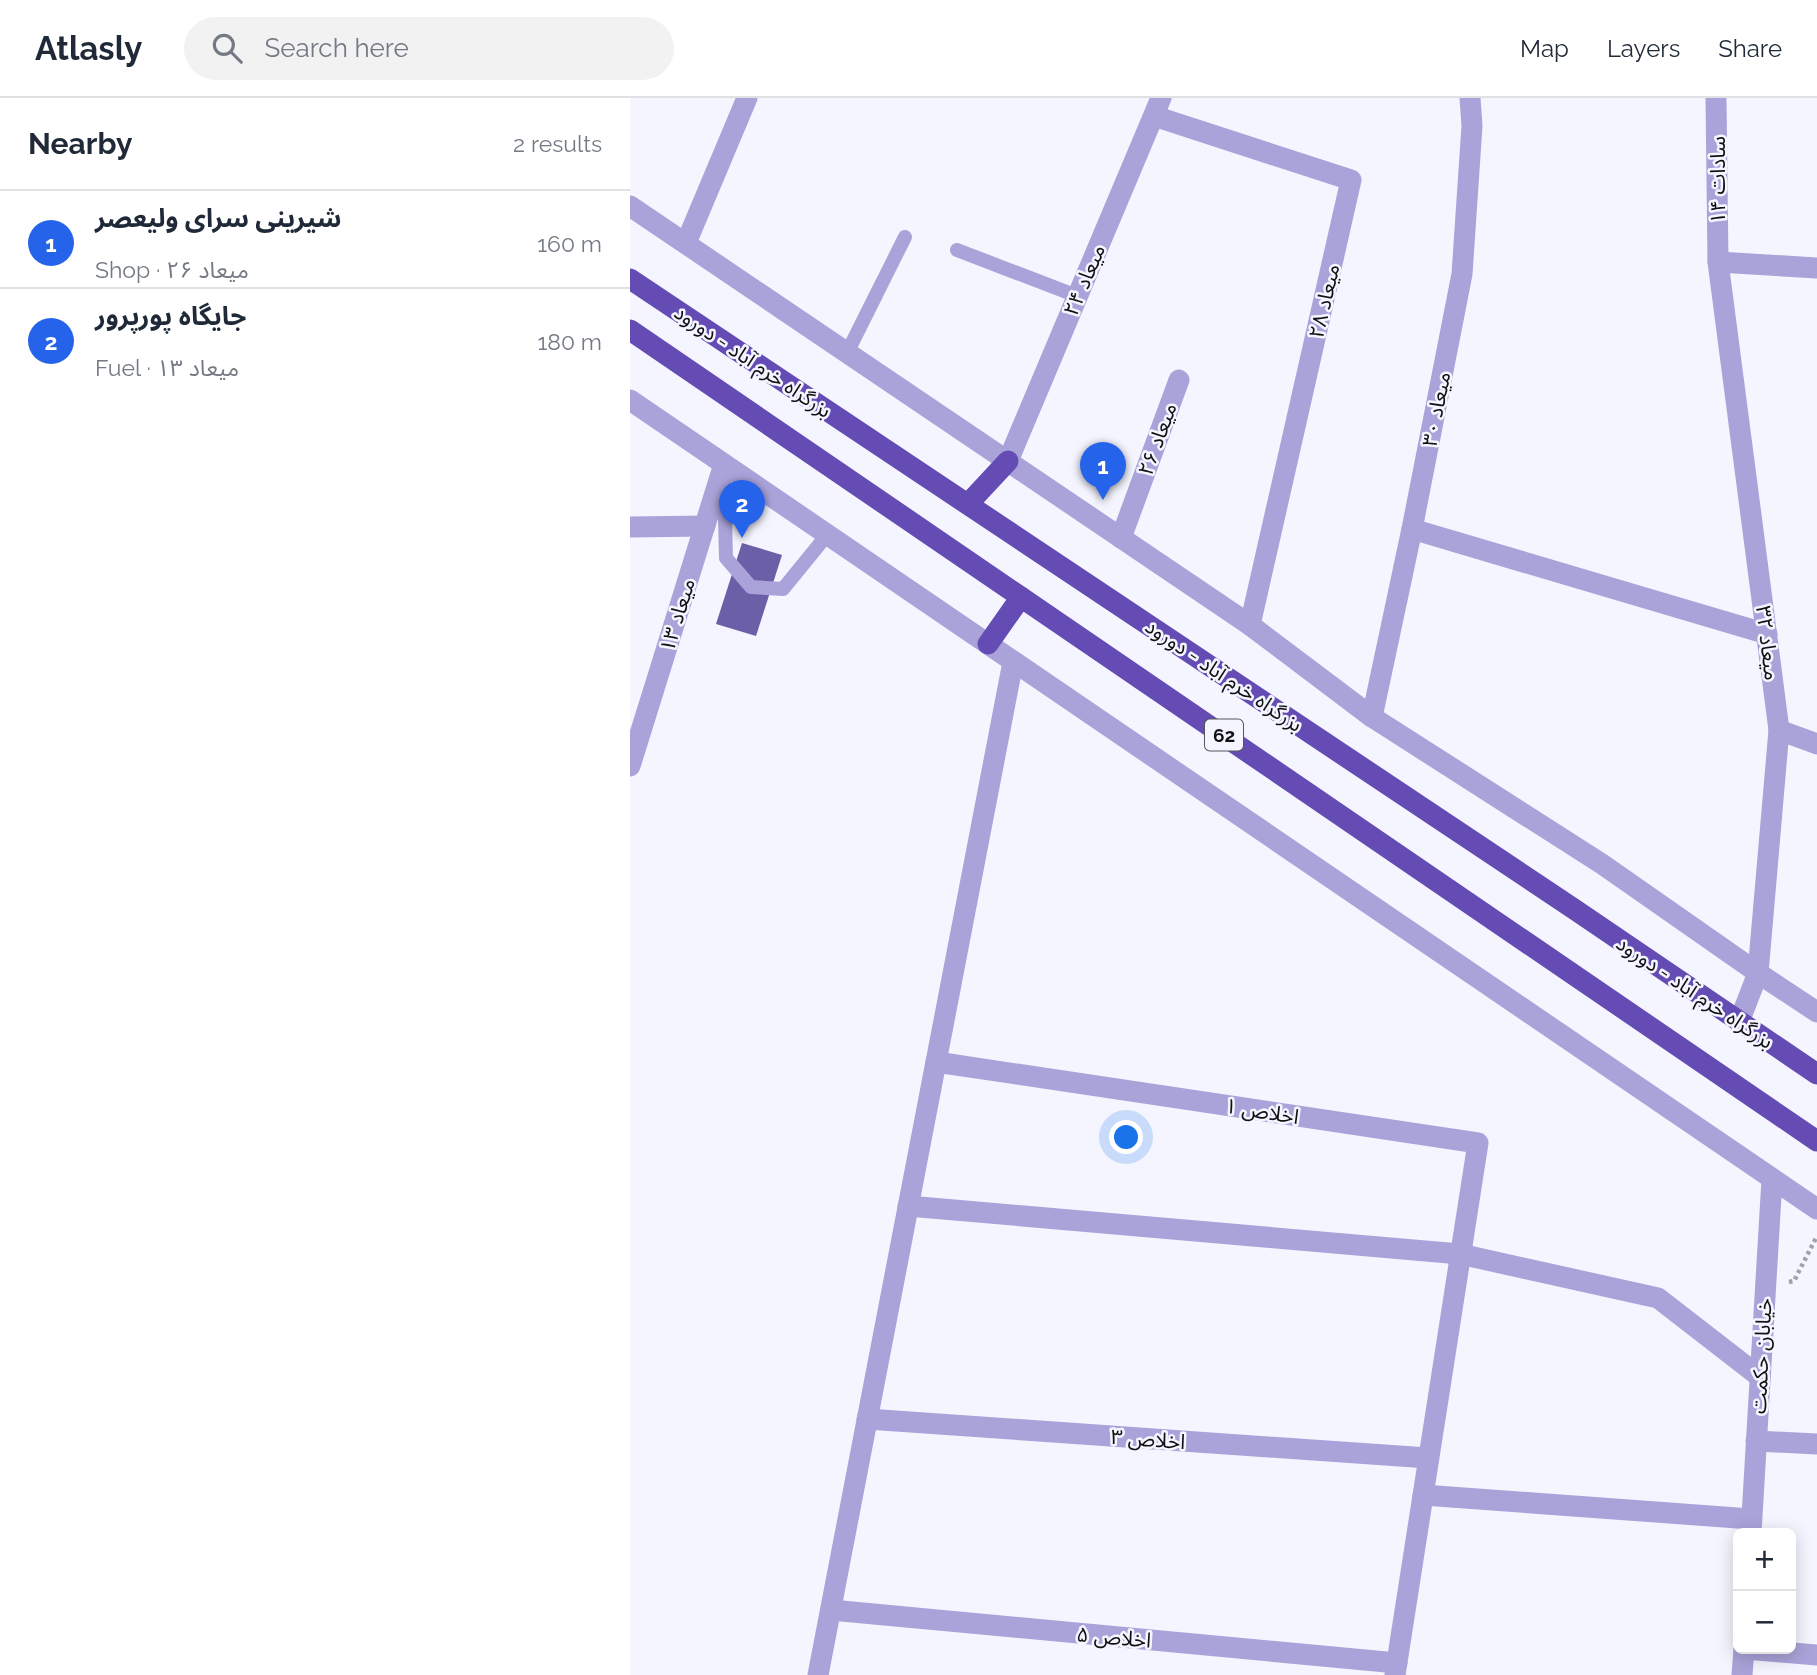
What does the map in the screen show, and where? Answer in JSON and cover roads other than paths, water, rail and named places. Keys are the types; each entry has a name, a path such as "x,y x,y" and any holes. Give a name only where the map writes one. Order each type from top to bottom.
{"highway":[{"name":"بزرگراه خرم آباد - دورود","path":"630,279 1817,1074"},
{"name":"62","path":"630,330 1817,1141"},
{"path":"968,504 1008,461"},
{"path":"988,644 1021,597"}],"street":[{"path":"685,243 747,98"},
{"name":"میعاد ۳۰","path":"1372,717 1462,274 1472,126 1470,98"},
{"name":"سادات ۱۴","path":"1716,98 1718,262"},
{"name":"میعاد ۲۴","path":"1008,461 1157,107"},
{"name":"میعاد ۲۸","path":"1157,107 1352,180 1250,625"},
{"path":"630,206 1250,625 1372,717 1602,864 1817,1012"},
{"path":"1718,262 1817,268"},
{"name":"میعاد ۳۲","path":"1718,262 1779,730 1758,973 1739,1022"},
{"name":"میعاد ۲۶","path":"1121,538 1179,380"},
{"path":"630,400 1817,1209"},
{"name":"میعاد ۱۳","path":"630,766 723,464"},
{"path":"630,527 705,526"},
{"path":"1412,529 1767,635"},
{"path":"818,1675 1013,662"},
{"path":"1779,730 1817,744"},
{"name":"اخلاص ۱","path":"936,1062 1478,1143 1460,1254"},
{"name":"خیابان حکمت","path":"1751,1526 1772,1179"},
{"path":"908,1206 1460,1254 1658,1298 1760,1377"},
{"path":"1396,1669 1460,1254"},
{"name":"اخلاص ۳","path":"867,1419 1428,1458"},
{"path":"1756,1441 1817,1444"},
{"path":"1423,1495 1751,1526"},
{"name":"اخلاص ۵","path":"831,1610 1396,1669"},
{"path":"1796,1653 1817,1655"},
{"path":"1742,1675 1744,1654"}],"lane":[{"path":"847,353 905,237"},
{"path":"957,250 1077,296"},
{"path":"723,464 726,558 751,587 783,590 827,535"}],"place":[{"name":"شیرینی سرای ولیعصر","path":"1103,500"},
{"name":"جایگاه پورپرور","path":"742,538"}]}
